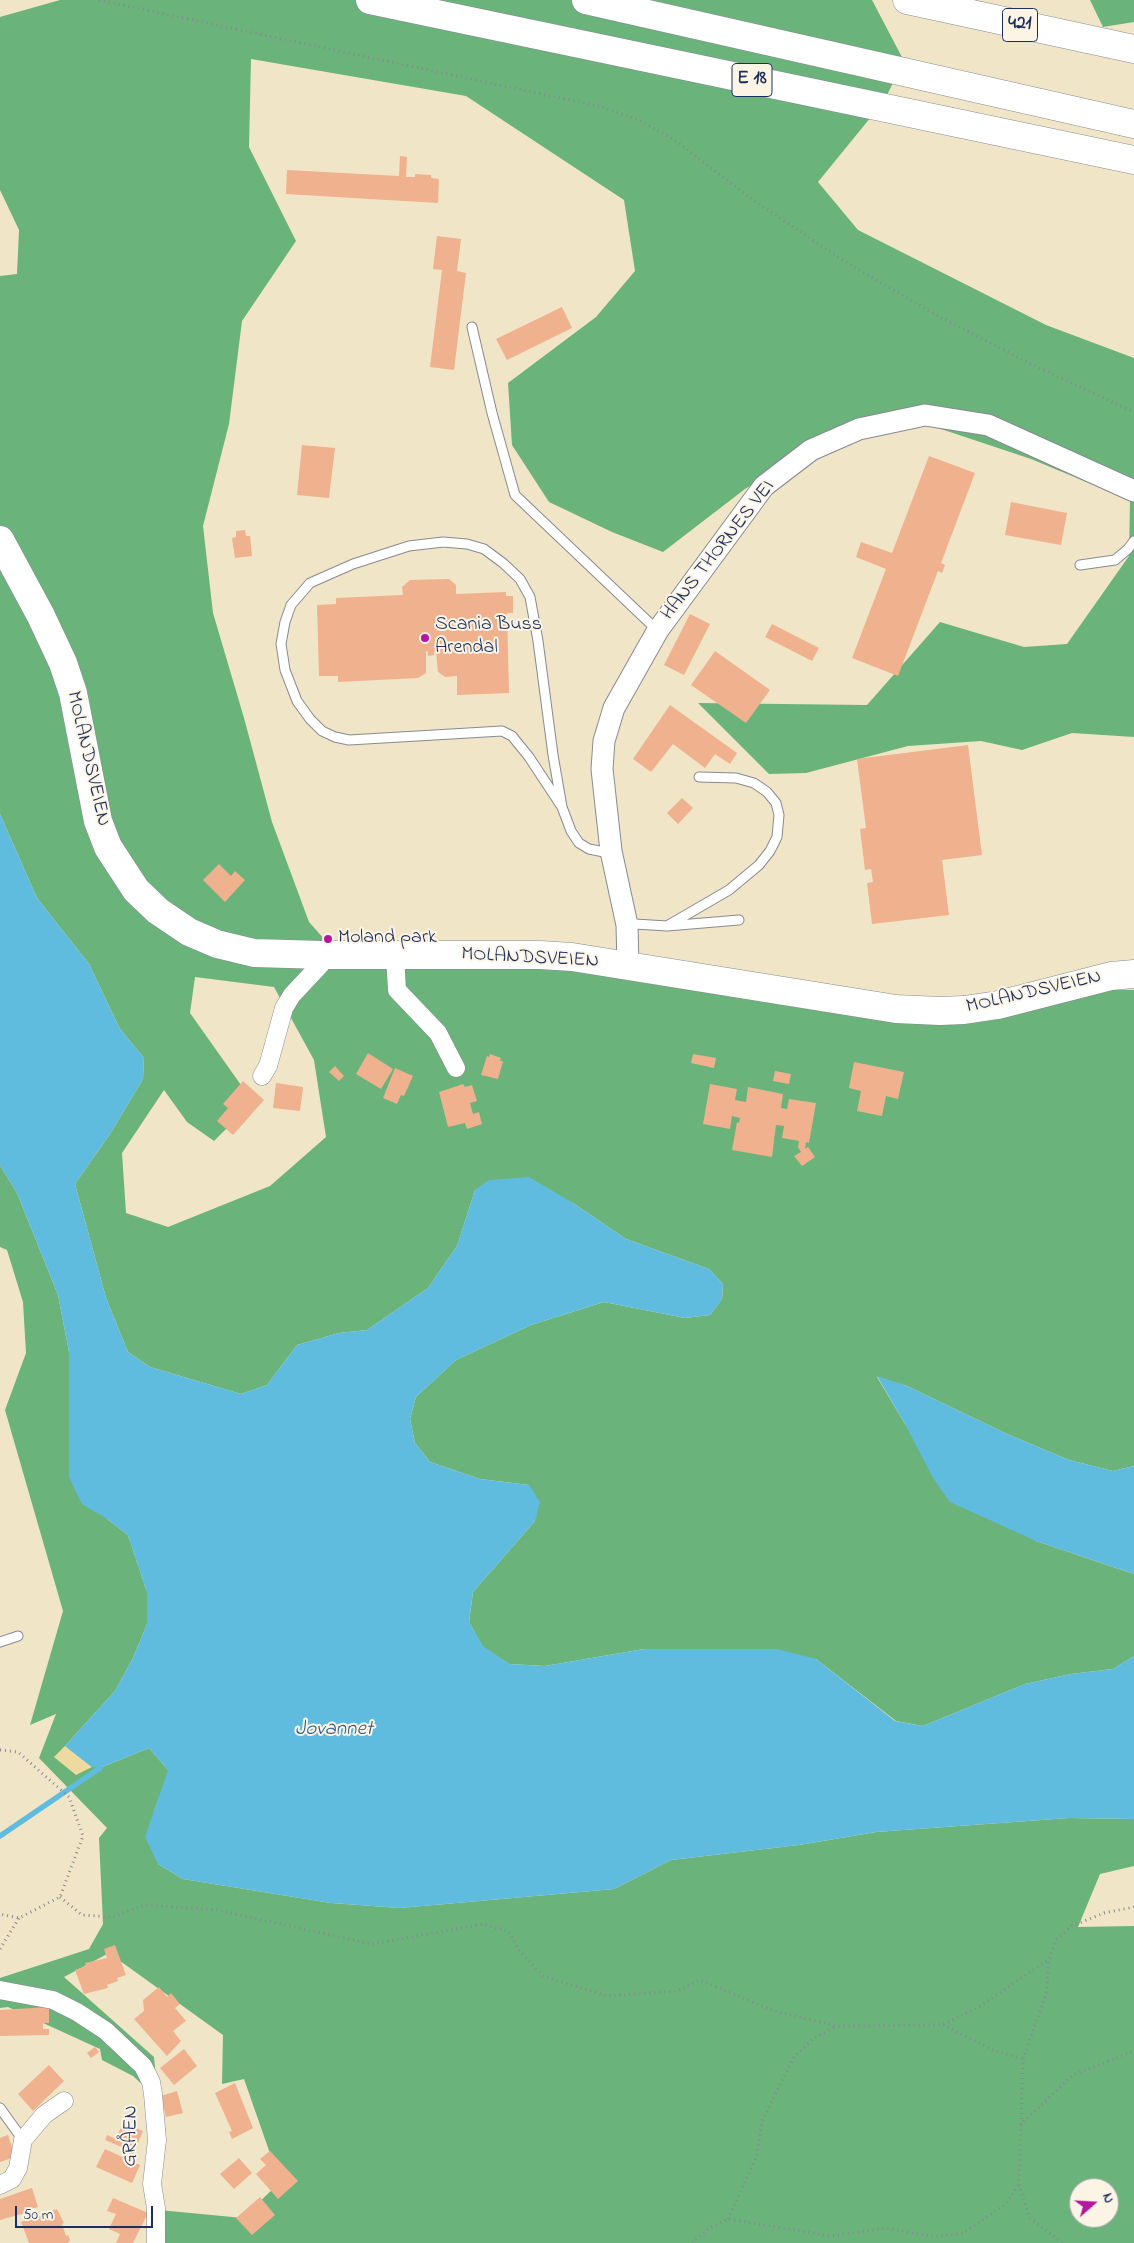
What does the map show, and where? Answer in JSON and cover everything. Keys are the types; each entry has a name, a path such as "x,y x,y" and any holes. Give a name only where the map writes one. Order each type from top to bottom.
{"main road":[{"name":"E 18","path":"370,0 1134,160"},
{"name":"E 18","path":"586,0 1134,124"},
{"name":"421","path":"906,0 1134,49"},
{"name":"421","path":"963,0 1134,38"},
{"name":"MOLANDSVEIEN","path":"0,540 41,616 63,663 74,693 98,821 108,847 136,890 158,911 173,922 217,944 254,953 323,955 540,955 628,966 896,1009 940,1011 998,1004 1111,976 1134,974"}],"street":[{"name":"HANS THORNES VEI","path":"628,966 627,926 611,851 602,769 604,741 614,708 658,630 764,486 811,450 860,429 925,415 988,425 1134,491"},
{"path":"262,1076 268,1066 284,1008 292,995 321,964 323,955"},
{"path":"395,955 397,990 438,1034 456,1068"},
{"name":"GRÅEN","path":"0,1990 53,2000 77,2012 119,2042 143,2066 151,2082 157,2140 152,2184 156,2208 156,2243"},
{"path":"0,2185 12,2179 18,2168 23,2140 44,2115 64,2100"}],"lane":[{"path":"472,327 492,413 515,495 658,630"},
{"path":"1080,565 1115,560 1134,541"},
{"path":"562,807 512,736 502,732 349,740 335,737 322,731 310,719 297,701 285,670 281,644 284,622 291,605 310,583 352,564 409,546 443,542 467,544 484,549 503,563 520,579 530,597 562,807 571,831 579,843 589,849 604,852 611,851"},
{"path":"667,926 736,884 759,865 770,851 777,837 779,815 776,803 767,792 754,783 736,778 699,778"},
{"path":"627,926 635,924 667,926 739,920"},
{"path":"0,1642 18,1636"},
{"path":"0,2108 23,2140"}],"path":[{"path":"99,0 598,106 632,117 676,140 797,230 929,311 1035,366 1134,412"},
{"path":"0,1750 18,1752 69,1797 83,1836 60,1897 19,1918 0,1949"},
{"path":"60,1897 82,1915 112,1917 145,1904 217,1910 314,1933 372,1944 483,1924 508,1931 519,1950 543,1976 607,1996 677,1991 700,1980 774,2011 837,2026 942,2025 979,2007 1049,1959"},
{"path":"1062,2243 1029,2217 1019,2184 1023,2059 1046,1994 1049,1959 1057,1939 1072,1926 1104,1913 1134,1907"},
{"path":"0,1914 19,1918"},
{"path":"942,2025 995,2051 1023,2059"},
{"path":"728,2219 757,2155 762,2121 794,2057 814,2038 837,2026"},
{"path":"1021,2124 1073,2075 1134,2051"},
{"path":"692,2243 708,2229 728,2219 831,2236 886,2228 935,2237 963,2233 1006,2204 1019,2184"}],"green space":[{"path":"60,0 872,0 904,61 884,101 818,182 858,230 1046,325 1134,358 1134,737 1072,733 1022,750 981,741 908,746 806,773 769,774 698,703 867,705 940,622 1024,647 1067,644 1129,556 1130,500 1031,459 929,425 836,434 745,489 663,552 612,532 549,502 512,445 508,383 596,317 635,271 624,200 466,96 251,59 249,147 296,241 242,321 229,424 203,526 213,613 272,822 309,922 333,949 549,967 877,1007 1068,989 1134,990 1134,1466 1113,1471 1069,1460 1005,1433 907,1386 877,1377 905,1424 1036,1541 1134,1574 1134,1656 1113,1669 1071,1674 1025,1684 923,1726 896,1721 816,1659 644,1649 545,1666 509,1664 483,1647 469,1622 473,1592 535,1521 529,1485 480,1479 430,1462 415,1443 410,1419 416,1397 456,1360 531,1325 604,1302 685,1318 710,1315 722,1299 723,1284 709,1269 626,1239 573,1203 475,1190 457,1246 428,1288 367,1330 339,1333 297,1345 267,1385 241,1394 150,1367 128,1352 106,1298 75,1184 110,1134 143,1079 144,1058 120,1029 89,964 37,898 0,814 0,276 17,274 19,230 0,190 0,17","holes":["195,977 274,987 314,1060 326,1137 270,1186 168,1227 126,1213 122,1153 164,1090 187,1122 214,1141 253,1102 190,1013"]},
{"path":"1090,0 1134,0 1134,22 1103,27"},
{"path":"0,1165 17,1193 58,1295 69,1352 70,1404 107,1519 128,1535 147,1592 147,1624 133,1658 115,1691 65,1746 100,1768 149,1748 169,1771 154,1811 158,1864 183,1879 331,1903 400,1908 614,1889 671,1860 799,1845 876,1832 1069,1818 1134,1819 1134,1866 1100,1874 1078,1927 1134,1926 1134,2243 155,2243 159,2210 243,2218 280,2182 244,2079 222,2084 223,2035 109,1953 64,1977 154,2057 158,2099 133,2076 102,2060 100,2049 8,2007 0,2008 0,1978 89,1949 103,1924 99,1838 107,1828 39,1758 56,1714 30,1725 63,1611 5,1410 26,1353 23,1302 7,1250 0,1247"}],"sand":[{"path":"65,1746 92,1767 76,1775 54,1757"}],"water":[{"name":"Jovannet","path":"0,814 37,898 89,964 120,1029 144,1058 143,1079 110,1134 75,1184 106,1298 128,1352 150,1367 241,1394 267,1385 297,1345 339,1333 367,1330 428,1288 457,1246 475,1190 489,1180 529,1177 573,1203 626,1239 709,1269 723,1284 722,1299 710,1315 685,1318 604,1302 531,1325 456,1360 416,1397 410,1419 415,1443 430,1462 480,1479 529,1485 540,1502 535,1521 473,1592 469,1622 483,1646 509,1664 545,1666 644,1649 777,1649 816,1659 895,1721 923,1726 1025,1684 1071,1674 1113,1669 1134,1656 1134,1819 1069,1818 876,1832 799,1845 671,1860 614,1889 400,1908 331,1903 183,1879 158,1864 145,1837 168,1770 149,1748 100,1768 92,1767 65,1746 115,1691 133,1658 147,1624 147,1592 128,1535 107,1519 82,1504 69,1477 69,1352 58,1295 17,1193 0,1165"},
{"path":"877,1376 907,1386 1005,1433 1069,1460 1113,1471 1134,1466 1134,1574 1036,1541 950,1502 933,1478"}],"building":[{"path":"400,156 407,157 406,177 415,177 415,174 431,175 431,178 439,179 438,203 286,194 287,170 399,176"},
{"path":"437,236 461,239 457,271 466,273 454,370 430,367 442,270 433,269"},
{"path":"562,307 572,328 507,360 496,339"},
{"path":"302,445 335,448 329,498 297,495"},
{"path":"929,456 975,473 941,563 945,565 942,573 938,571 898,676 852,658 886,569 856,557 861,542 892,553"},
{"path":"1011,502 1067,513 1061,545 1005,535"},
{"path":"245,530 246,536 250,536 252,556 235,558 232,538 236,537 236,531"},
{"path":"449,579 456,585 456,594 506,592 506,596 513,596 513,613 507,613 509,693 457,695 457,676 445,677 438,672 436,651 434,655 428,656 426,651 426,673 418,678 338,682 338,676 319,676 317,605 336,604 336,598 403,595 402,587 410,580"},
{"path":"690,614 710,624 684,675 664,665"},
{"path":"772,624 819,648 812,661 765,637"},
{"path":"715,651 770,690 746,723 691,685"},
{"path":"670,705 737,753 730,764 715,754 705,768 673,744 651,772 633,759"},
{"path":"968,745 982,855 942,860 949,915 872,924 867,883 873,882 871,869 865,870 860,829 866,828 857,759"},
{"path":"682,798 693,808 678,824 667,813"},
{"path":"219,864 231,876 235,871 245,880 225,902 203,880"},
{"path":"368,1053 393,1069 381,1089 356,1074"},
{"path":"490,1054 501,1058 500,1061 503,1061 498,1079 481,1075 487,1056 489,1057"},
{"path":"693,1054 716,1058 714,1068 691,1063"},
{"path":"854,1062 904,1072 898,1099 886,1096 882,1116 857,1111 861,1091 849,1088"},
{"path":"335,1066 344,1076 339,1081 329,1072"},
{"path":"395,1068 413,1076 404,1096 401,1095 397,1104 383,1098"},
{"path":"775,1071 791,1074 789,1084 773,1081"},
{"path":"243,1081 264,1100 233,1135 217,1121 228,1108 223,1104"},
{"path":"276,1083 303,1087 300,1111 273,1108"},
{"path":"463,1084 465,1087 472,1085 477,1101 470,1103 473,1114 479,1112 482,1124 467,1129 465,1123 448,1127 439,1092"},
{"path":"710,1084 737,1089 735,1100 746,1102 748,1087 783,1094 781,1108 787,1109 789,1099 816,1103 809,1143 806,1142 805,1149 808,1147 815,1157 802,1166 794,1156 801,1152 798,1147 799,1141 782,1138 784,1126 776,1125 772,1157 732,1150 737,1122 739,1123 740,1118 732,1116 730,1129 703,1124"},
{"path":"115,1945 126,1975 117,1978 118,1981 107,1985 108,1988 84,1994 75,1970 86,1966 85,1963 107,1958 104,1949"},
{"path":"159,1987 167,1997 171,1993 180,2004 175,2008 186,2021 173,2031 181,2041 167,2056 134,2019 144,2011 143,2000"},
{"path":"49,2007 49,2023 43,2023 43,2029 49,2029 49,2035 0,2036 0,2010"},
{"path":"95,2047 99,2052 91,2058 87,2053"},
{"path":"184,2049 197,2066 174,2085 160,2068"},
{"path":"49,2065 64,2081 33,2111 18,2094"},
{"path":"235,2083 253,2128 232,2139 229,2132 232,2131 215,2093"},
{"path":"177,2091 183,2113 166,2117 161,2096"},
{"path":"123,2123 143,2131 133,2155 125,2151 126,2149 105,2140 107,2135 116,2139"},
{"path":"8,2135 15,2157 0,2162 0,2138"},
{"path":"105,2149 140,2165 132,2183 96,2167"},
{"path":"270,2151 298,2181 278,2199 256,2174 266,2165 260,2159"},
{"path":"239,2158 252,2173 234,2189 220,2174"},
{"path":"32,2188 38,2207 28,2210 29,2212 0,2220 0,2199"},
{"path":"260,2197 275,2215 252,2235 236,2218"},
{"path":"113,2198 148,2213 133,2243 116,2243 120,2234 109,2229 116,2214 107,2211"},
{"path":"57,2209 64,2223 62,2224 66,2236 68,2235 70,2240 68,2243 29,2243 21,2222"}],"waterway":[{"path":"0,1836 100,1768"}],"place":[{"name":"Scania Buss Arendal","path":"425,638"},
{"name":"Moland park","path":"328,939"}]}
